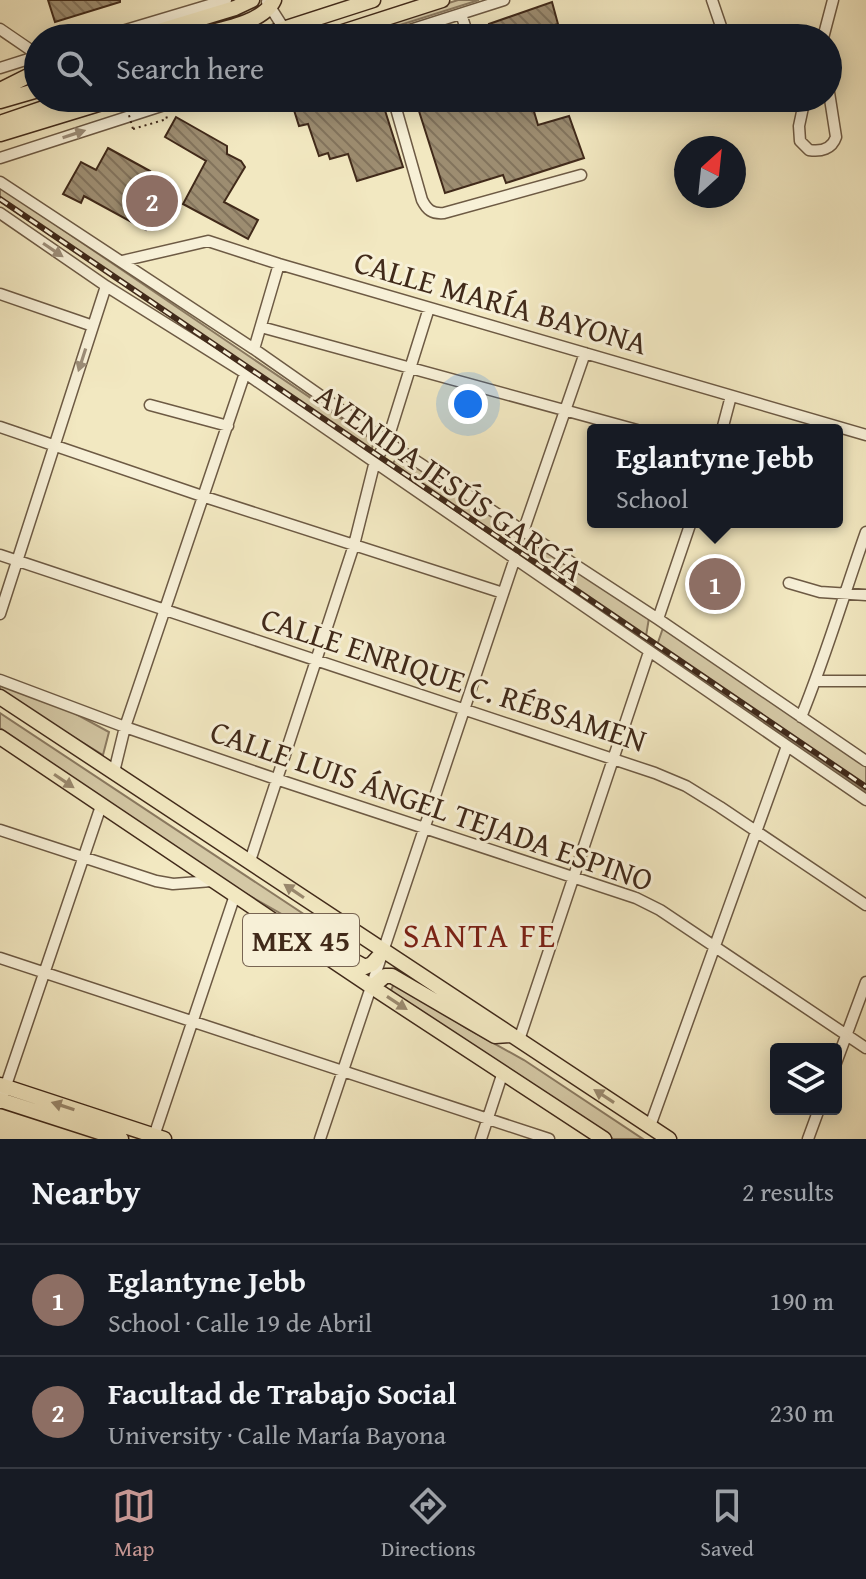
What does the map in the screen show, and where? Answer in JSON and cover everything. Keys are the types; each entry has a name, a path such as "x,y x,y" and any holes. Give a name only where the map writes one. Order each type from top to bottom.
{"main road":[{"path":"182,24 252,0"},
{"path":"312,24 373,0"},
{"path":"367,24 442,0"},
{"path":"237,24 251,20 270,3"},
{"path":"0,90 24,78"},
{"path":"0,101 24,94"},
{"path":"0,123 32,112"},
{"path":"0,134 74,112"},
{"name":"MEX 45","path":"0,697 669,1139"},
{"name":"MEX 45","path":"0,737 212,881 604,1139"},
{"path":"268,917 287,921 365,967 383,952"},
{"path":"372,987 385,976 392,976 495,1036 515,1038"},
{"path":"1,1095 157,1138"},
{"path":"1,1095 121,1139"}],"street":[{"path":"133,24 226,0"},
{"path":"431,24 504,0"},
{"path":"712,0 720,24"},
{"path":"827,24 833,0"},
{"path":"270,3 282,24"},
{"path":"461,14 464,24"},
{"path":"0,29 24,46"},
{"path":"0,68 24,60"},
{"path":"0,158 143,112"},
{"path":"397,112 422,200 434,213 444,213 581,175"},
{"path":"802,112 800,141 809,150 824,150 834,142 832,112"},
{"name":"AVENIDA JESÚS GARCÍA","path":"0,182 866,759"},
{"name":"AVENIDA JESÚS GARCÍA","path":"0,213 106,286 245,373 375,461 866,800"},
{"name":"CALLE MARÍA BAYONA","path":"122,261 208,241 828,424"},
{"path":"254,349 279,264"},
{"path":"0,614 106,286"},
{"path":"0,294 93,326"},
{"path":"250,861 354,545 375,461 387,442 429,308"},
{"path":"261,327 614,424"},
{"path":"524,529 585,353"},
{"path":"114,772 125,727 245,373"},
{"path":"724,424 731,396"},
{"path":"150,405 228,426"},
{"path":"0,427 503,593"},
{"name":"CALLE MARÍA BAYONA","path":"843,428 866,435"},
{"path":"658,619 689,528"},
{"path":"801,717 830,644 843,595 866,532"},
{"name":"CALLE ENRIQUE C. RÉBSAMEN","path":"0,555 613,758 686,786 866,905"},
{"path":"320,1139 515,558"},
{"path":"789,583 820,592 866,595"},
{"path":"515,1038 574,877 649,652"},
{"name":"CALLE LUIS ÁNGEL TEJADA ESPINO","path":"0,680 276,779 636,898 660,910 866,1048"},
{"path":"815,681 866,681"},
{"path":"650,1126 787,746"},
{"path":"1,1095 101,806"},
{"path":"0,830 173,884 212,881"},
{"path":"157,1138 235,895"},
{"path":"0,958 549,1139"},
{"path":"842,1046 866,982"},
{"path":"481,1139 503,1072"},
{"path":"808,1139 817,1115"}],"path":[{"path":"126,112 133,129"}],"shaded area":[{"path":"458,0 479,0 403,24 383,24"},
{"path":"0,187 374,441 371,452 0,201"},
{"path":"399,456 649,618 645,642 391,465"},
{"path":"663,628 866,766 866,791 656,648"},
{"path":"0,685 43,696 109,732 103,755 0,692"},
{"path":"0,713 358,950 351,958 220,879 0,728"},
{"path":"395,982 466,1028 524,1060 643,1139 613,1139 390,992"}],"building":[{"path":"48,0 120,0 120,2 55,22"},
{"path":"552,2 558,24 489,24"},
{"path":"295,112 385,112 403,167 357,181 348,154 330,159 328,153 319,156 308,124 299,126"},
{"path":"419,112 534,112 538,125 569,116 584,158 506,183 503,175 445,193"},
{"path":"176,117 227,146 227,154 241,161 245,167 224,202 258,220 248,239 183,204 206,161 165,137"},
{"path":"108,148 150,171 134,199 156,211 146,230 84,196 81,203 63,194 81,162 96,170"}],"railway":[{"path":"0,199 866,787"}],"place":[{"name":"Facultad de Trabajo Social","path":"152,201"},
{"name":"Eglantyne Jebb","path":"715,584"}],"district":[{"name":"SANTA FE","path":"480,934"}]}
